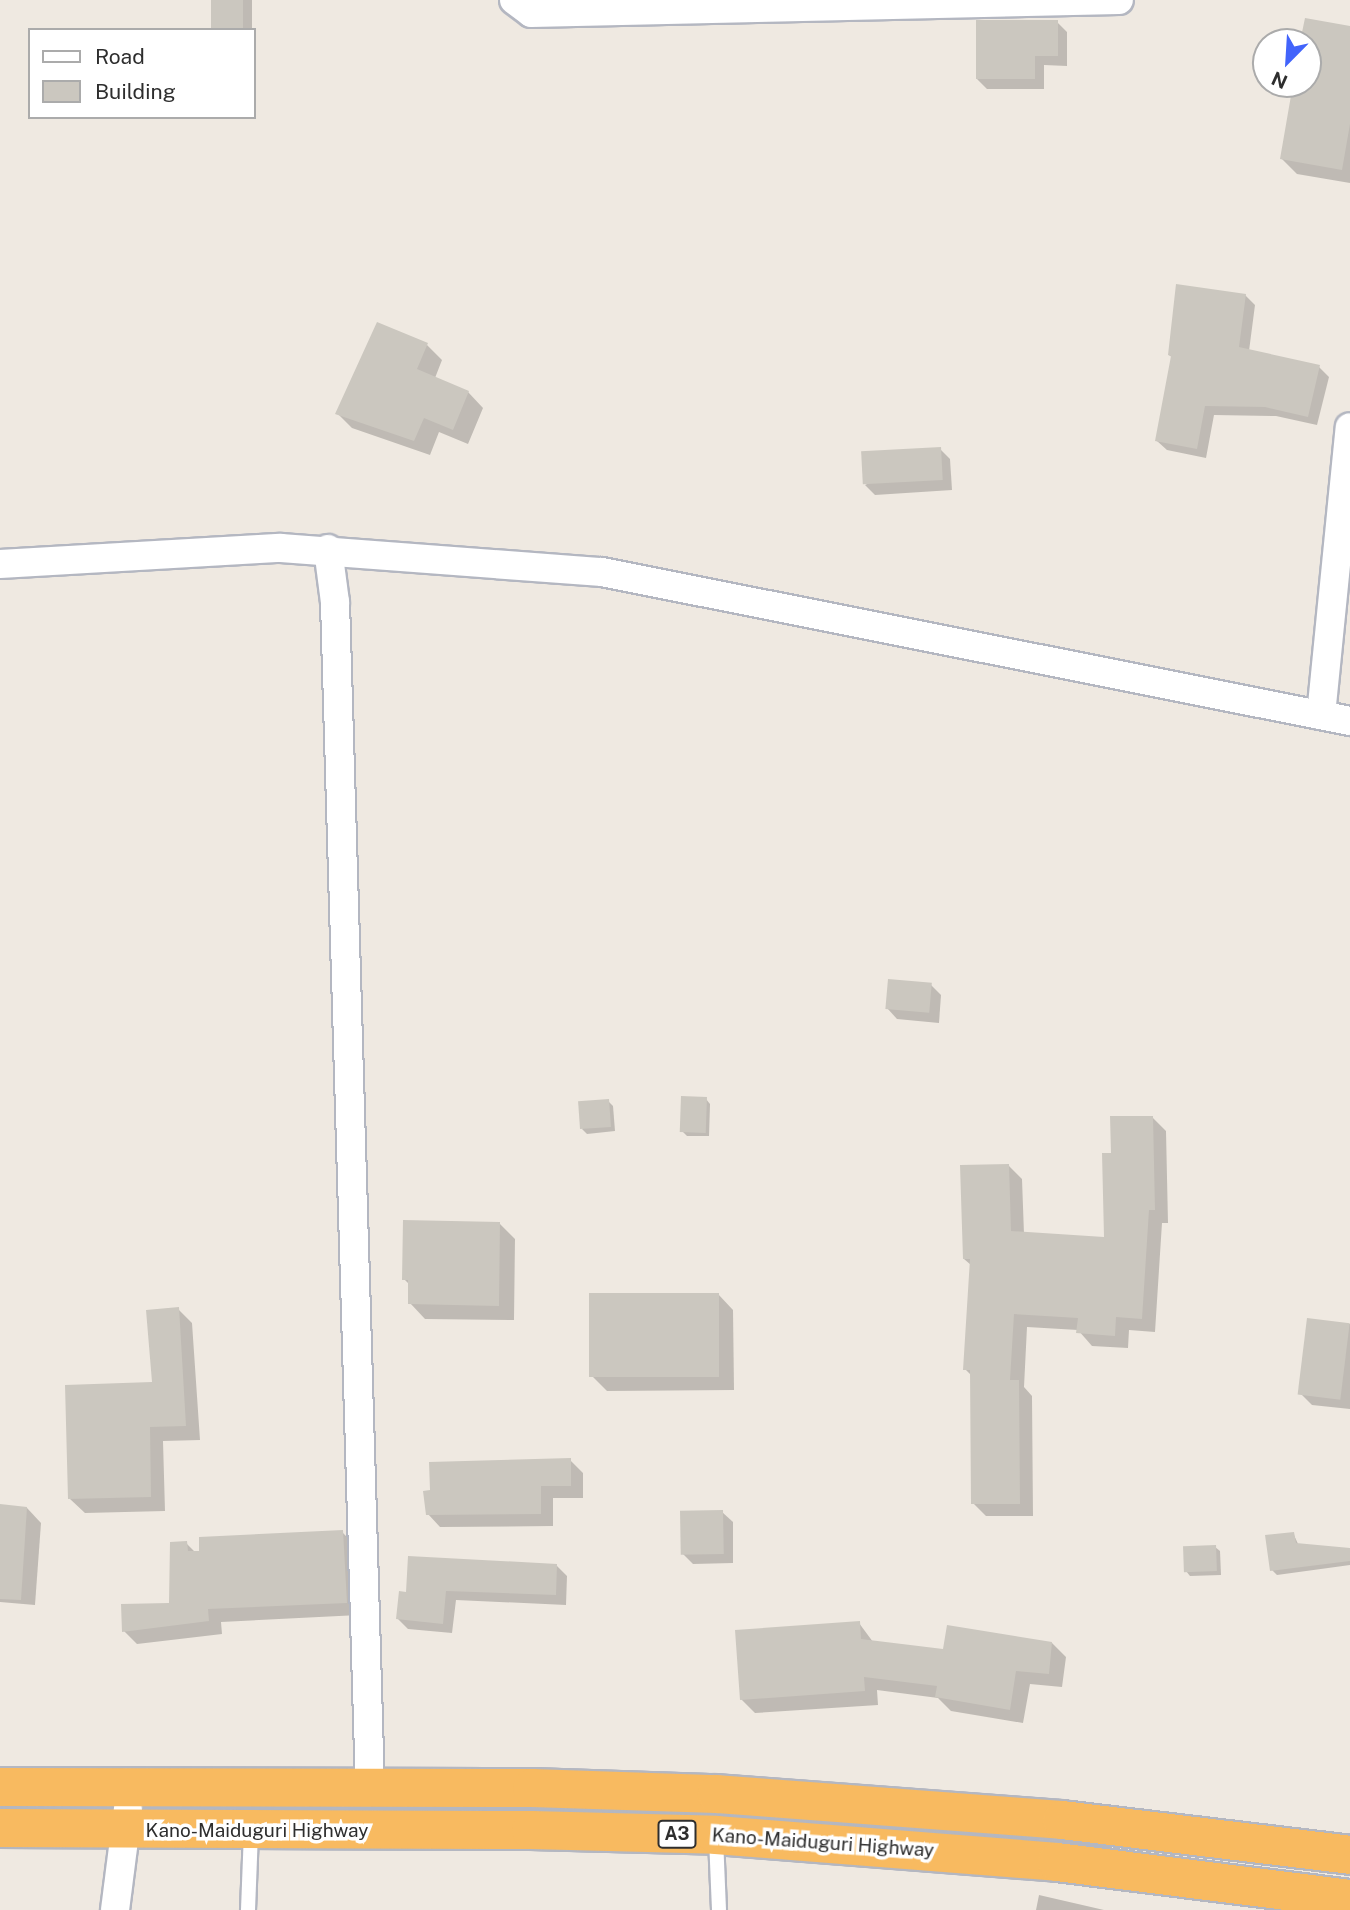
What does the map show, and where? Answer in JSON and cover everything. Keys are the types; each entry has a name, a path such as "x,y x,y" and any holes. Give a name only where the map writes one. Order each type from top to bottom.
{"highway":[{"name":"A3","path":"0,1787 128,1790 370,1787 704,1793 1062,1820 1350,1855"},
{"name":"Kano-Maiduguri Highway","path":"0,1828 128,1831 531,1830 716,1835 1058,1862 1350,1899"}],"street":[{"path":"514,0 531,13 1119,0"},
{"path":"1321,715 1350,427"},
{"path":"328,548 335,602 370,1787"},
{"path":"0,564 328,548 603,572 1350,721"},
{"path":"115,1910 128,1831 128,1790"}],"lane":[{"path":"248,1910 251,1830"},
{"path":"716,1835 719,1910"}],"building":[{"path":"211,0 243,0 243,28 211,28"},
{"path":"1305,18 1350,26 1350,124 1342,170 1280,159 1291,98 1322,98 1322,28 1303,28"},
{"path":"976,20 1058,20 1058,56 1035,56 1035,79 976,79"},
{"path":"1176,284 1246,294 1239,347 1320,365 1308,417 1265,407 1205,406 1197,449 1155,441 1171,356 1168,355"},
{"path":"377,322 428,343 417,369 469,391 453,430 424,418 414,441 335,414"},
{"path":"941,447 943,480 863,484 861,451"},
{"path":"888,979 932,983 929,1013 885,1009"},
{"path":"681,1096 707,1097 706,1133 680,1132"},
{"path":"609,1099 611,1127 580,1129 578,1101"},
{"path":"1110,1116 1153,1116 1155,1210 1149,1210 1142,1319 1116,1317 1115,1336 1076,1333 1078,1318 1014,1314 1010,1380 1019,1380 1020,1504 971,1504 970,1370 963,1370 970,1259 963,1259 960,1165 1009,1164 1011,1231 1104,1237 1102,1153 1111,1153"},
{"path":"403,1220 500,1222 499,1306 408,1304 408,1280 402,1280"},
{"path":"589,1293 719,1293 719,1377 589,1377"},
{"path":"179,1307 186,1426 150,1427 151,1497 68,1499 65,1385 152,1382 146,1310"},
{"path":"1307,1318 1350,1323 1340,1400 1298,1394"},
{"path":"571,1458 571,1486 541,1486 541,1514 426,1515 423,1491 430,1490 429,1462"},
{"path":"0,1504 27,1507 21,1600 0,1599"},
{"path":"723,1510 724,1554 681,1555 680,1511"},
{"path":"343,1530 347,1603 208,1609 209,1621 122,1632 121,1604 169,1603 170,1542 187,1541 188,1551 199,1551 199,1537"},
{"path":"1294,1532 1296,1543 1350,1548 1350,1561 1270,1571 1265,1535"},
{"path":"1216,1545 1217,1571 1184,1572 1183,1546"},
{"path":"408,1556 557,1564 556,1595 446,1591 443,1624 396,1619 399,1591 406,1592"},
{"path":"860,1621 861,1639 943,1649 947,1625 1052,1642 1049,1674 1016,1671 1010,1710 935,1697 937,1686 864,1677 865,1691 740,1700 735,1630"}]}
